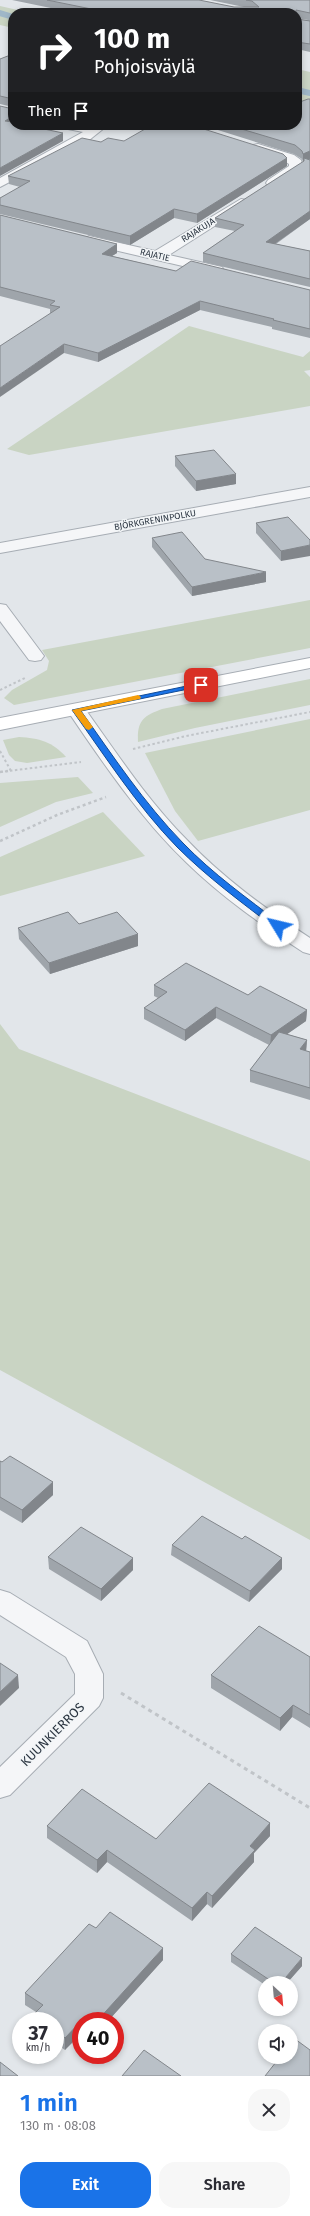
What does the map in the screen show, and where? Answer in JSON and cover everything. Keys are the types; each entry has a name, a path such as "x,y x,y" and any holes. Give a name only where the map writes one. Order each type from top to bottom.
{"main road":[{"path":"0,724 310,663"}],"street":[{"path":"0,183 94,130"},
{"path":"244,144 289,158 296,163 296,168 263,189"},
{"name":"RAJAKUJA","path":"157,256 250,197"},
{"name":"RAJATIE","path":"75,236 233,274"},
{"name":"BJÖRKGRENINPOLKU","path":"0,548 310,492"},
{"path":"0,609 35,656"},
{"path":"76,710 132,788 179,844 214,877 267,919 310,948"},
{"name":"KUUNKIERROS","path":"0,1601 77,1649 89,1674 89,1698 0,1786"}],"path":[{"path":"138,748 186,736 310,712"},
{"path":"0,750 11,771"},
{"path":"0,841 57,815 107,796"},
{"path":"89,1674 310,1808"}],"green space":[{"path":"0,6 9,8 8,27 0,25"},
{"path":"302,70 310,72 310,106 302,104"},
{"path":"189,326 303,357 310,351 310,370 304,371 310,377 310,406 29,455 7,449"},
{"path":"310,600 310,648 14,705 4,698 12,690 47,670 49,661 42,650"},
{"path":"310,679 310,705 195,728 138,742 139,729 142,720 150,714 162,709"},
{"path":"310,719 310,810 198,841 175,811 145,753"},
{"path":"19,737 33,738 51,744 66,757 27,763 15,761 9,755 3,740"},
{"path":"78,777 93,793 56,802 0,827 0,783"},
{"path":"103,812 145,856 0,896 0,857"},
{"path":"0,1024 19,1049 310,1161 310,1540 0,1370"}],"building":[{"path":"47,0 199,0 234,7 259,7 252,1 246,0 310,0 310,13 302,11 302,8 86,8"},
{"path":"302,20 310,21 310,44 302,43"},
{"path":"8,56 8,98 0,96 0,59"},
{"path":"310,99 310,151 303,154 302,151 295,145 245,130 302,130 302,101"},
{"path":"0,106 8,108 8,119 5,121 8,121 8,130 49,130 63,133 0,168"},
{"path":"143,130 207,130 283,154 287,158 197,214 174,209 130,236 0,205 0,198 30,181 8,176 82,138 101,142 108,138 124,141"},
{"path":"304,158 310,160 310,211 266,242 310,251 310,279 203,253 244,225 215,218 304,161"},
{"path":"0,215 117,244 102,254 176,271 191,261 310,290 310,329 200,301 98,353 64,344 0,388 0,346 60,307 50,305 55,301 0,287"},
{"path":"214,450 236,474 196,481 175,456"},
{"path":"288,517 310,540 310,545 281,551 256,523"},
{"path":"182,532 205,559 266,572 192,587 152,538"},
{"path":"68,912 79,924 117,912 138,934 49,963 18,928"},
{"path":"186,963 248,995 260,986 307,1010 271,1035 216,1007 185,1030 144,1008 167,992 154,985"},
{"path":"279,1032 307,1040 300,1049 310,1052 310,1088 250,1070"},
{"path":"10,1456 53,1482 22,1510 0,1497 0,1461 2,1462"},
{"path":"202,1516 242,1539 245,1536 282,1558 250,1591 172,1545"},
{"path":"81,1527 133,1558 101,1589 48,1557"},
{"path":"259,1626 310,1657 310,1715 293,1705 280,1718 211,1675"},
{"path":"0,1663 18,1675 0,1692"},
{"path":"209,1783 270,1823 250,1846 255,1850 212,1896 207,1892 192,1908 107,1850 97,1860 47,1826 82,1789 156,1839"},
{"path":"110,1912 163,1948 105,2012 72,2012 72,2031 65,2038 64,2012 36,2012 43,2005 25,1993 89,1924 96,1928"},
{"path":"255,1927 302,1958 287,1976 264,1976 231,1954"},
{"path":"298,2041 310,2050 310,2076 265,2076 274,2064 298,2064"},
{"path":"144,2050 181,2076 122,2076"},
{"path":"0,2062 18,2076 0,2076"}],"waterway":[{"path":"0,13 8,15"},
{"path":"302,91 310,93"}],"slow traffic":[{"path":"89,727 76,710 138,697"}],"route":[{"path":"201,685 76,710 132,788 179,844 214,877 278,926"}]}
